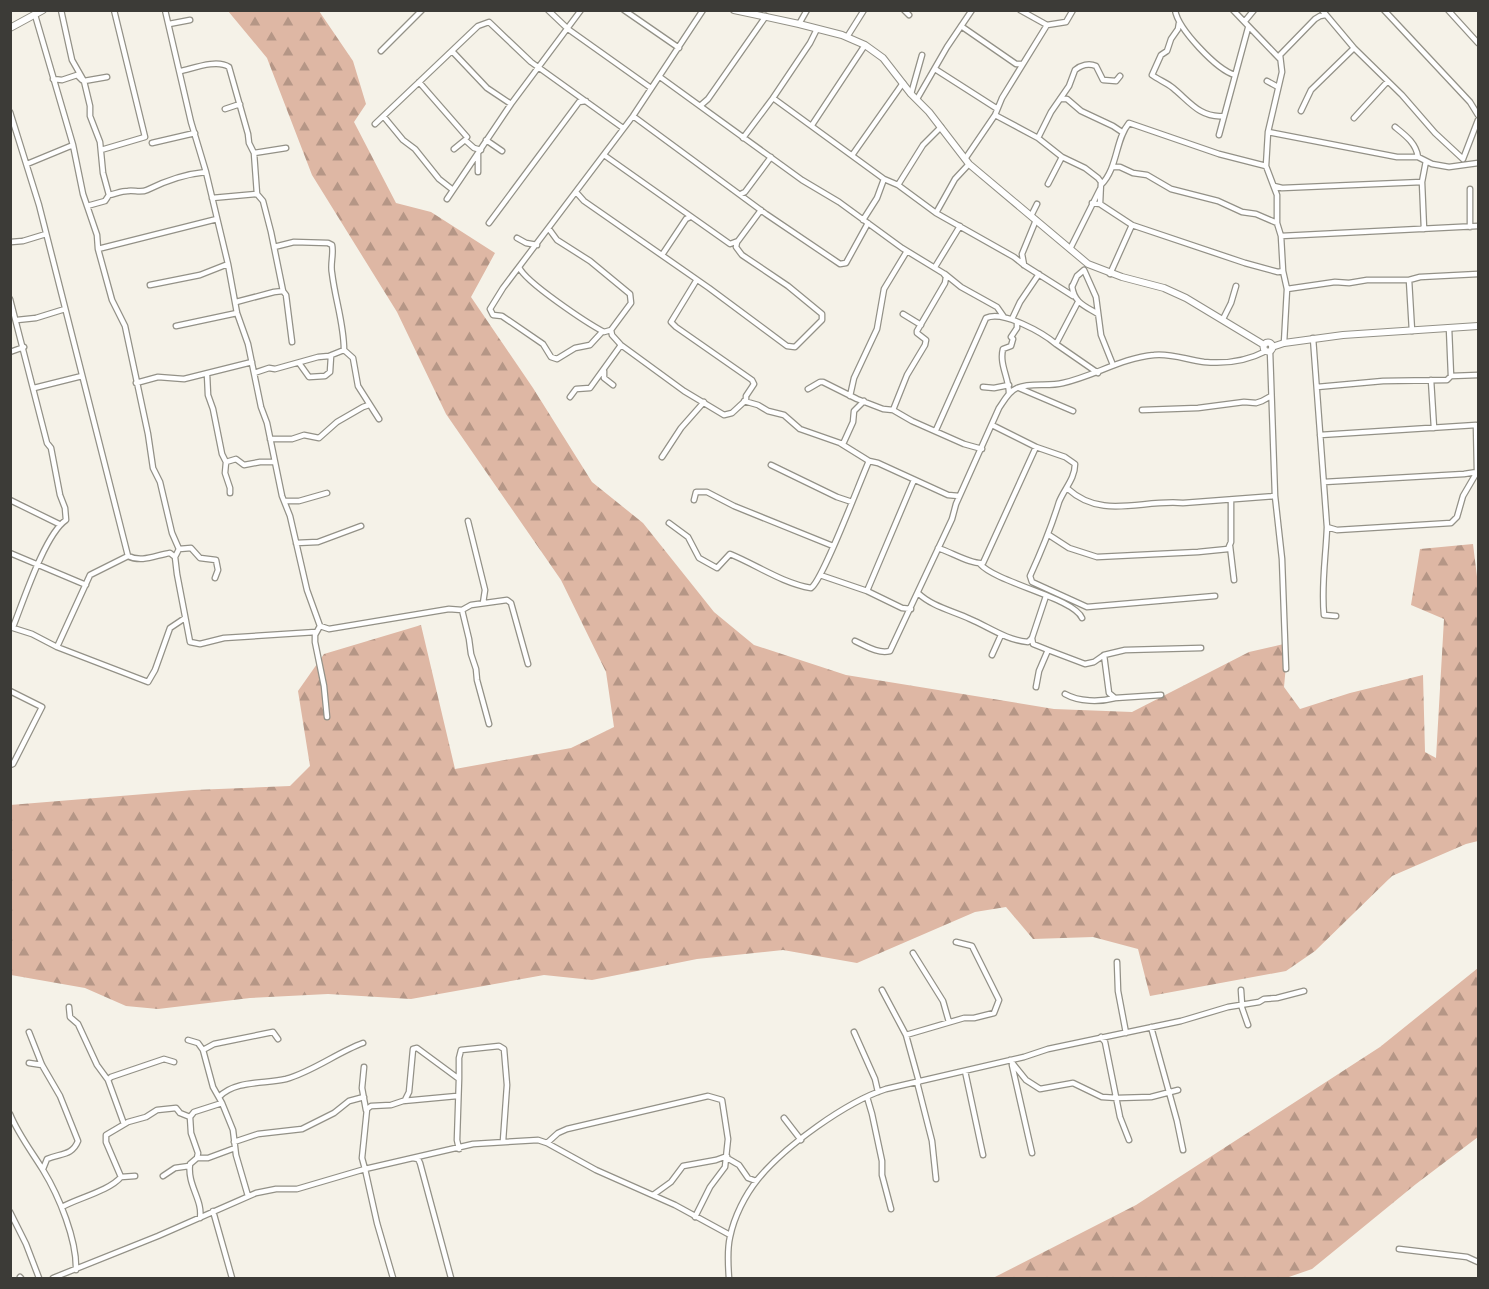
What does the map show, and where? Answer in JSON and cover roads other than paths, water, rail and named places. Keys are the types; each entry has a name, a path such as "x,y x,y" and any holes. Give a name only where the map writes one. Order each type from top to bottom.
{"street":[{"path":"10,28 43,10"},
{"path":"61,10 72,60 84,81 90,116 101,150 103,173 109,195"},
{"path":"101,150 145,137 114,10"},
{"path":"165,10 228,264 237,313 252,362 274,462 290,516 307,590 320,626"},
{"path":"381,51 422,10"},
{"path":"548,10 568,29 651,88"},
{"path":"447,200 511,104 581,10"},
{"path":"624,10 679,48"},
{"path":"549,229 557,240 596,266 630,294 631,303 611,330 602,332 590,345 575,348 557,360 543,345 502,316 493,315 490,311 491,307 633,116 703,10"},
{"path":"734,10 847,37 865,45 883,58 967,161 1070,249 1086,267 1096,297 1101,336 1113,365"},
{"path":"799,24 807,10"},
{"path":"847,37 864,10"},
{"path":"904,10 909,15"},
{"path":"914,96 935,69 972,10"},
{"path":"1020,10 1047,26"},
{"path":"936,213 994,115 1019,70 1019,64 1047,26 1066,22 1074,10"},
{"path":"1175,10 1179,22 1218,66 1235,75"},
{"path":"1233,10 1280,59"},
{"path":"1245,21 1254,10"},
{"path":"1384,10 1470,102 1479,115"},
{"path":"1448,10 1479,43"},
{"path":"1284,343 1287,289 1283,272 1281,236 1277,223 1278,202 1266,166 1268,132 1282,72 1280,59 1282,52 1293,40 1324,13 1354,48 1402,95 1463,162"},
{"path":"35,15 73,145 87,206 98,235 98,249 112,300 125,326 153,468 160,482 172,533 179,549"},
{"path":"700,106 708,99 766,16"},
{"path":"169,24 190,20"},
{"path":"375,124 442,58 478,27 489,22 525,57 623,128"},
{"path":"1179,22 1178,31 1170,40 1167,51 1161,55 1152,75 1174,88 1198,111 1211,116 1223,116"},
{"path":"961,26 1019,64"},
{"path":"1219,135 1248,28"},
{"path":"743,138 773,98 817,29"},
{"path":"812,125 865,45"},
{"path":"1301,111 1311,90 1354,48"},
{"path":"452,51 487,88 511,104"},
{"path":"914,96 922,55"},
{"path":"181,71 216,64 227,65 231,72 249,143 254,153 257,194 262,201 283,291 286,295 292,342"},
{"path":"1038,138 1069,86 1075,70 1083,66 1096,66 1103,80 1116,81 1120,76"},
{"path":"935,69 996,108"},
{"path":"53,79 62,80 77,75 84,81"},
{"path":"84,81 107,77"},
{"path":"660,77 802,180 839,202 907,251 950,276 961,287 996,307 1004,317"},
{"path":"1266,81 1278,87"},
{"path":"419,82 467,137"},
{"path":"1354,118 1387,82"},
{"path":"853,154 903,83"},
{"path":"773,98 853,154 884,179 1074,296"},
{"path":"1060,99 1067,99 1081,111 1122,132"},
{"path":"489,223 574,107 580,101 586,101"},
{"path":"225,109 240,104"},
{"path":"10,112 27,164 66,309 128,556"},
{"path":"994,115 1038,138 1062,157 1085,168 1098,178 1106,179"},
{"path":"633,116 744,194 761,210 827,257 843,264 847,261 884,179"},
{"path":"384,117 439,179 453,190"},
{"path":"1463,162 1479,120"},
{"path":"1070,249 1112,166 1122,132 1130,123 1218,153 1266,166"},
{"path":"897,185 923,145 941,127"},
{"path":"1395,127 1415,147 1418,157"},
{"path":"152,143 195,132"},
{"path":"1268,132 1397,157 1418,157 1449,167 1463,162 1479,163"},
{"path":"454,149 465,140 480,152"},
{"path":"486,140 502,151"},
{"path":"27,164 73,145"},
{"path":"254,153 286,148"},
{"path":"478,172 480,152"},
{"path":"604,155 730,244 737,242 761,210"},
{"path":"744,194 771,157"},
{"path":"1048,184 1062,157"},
{"path":"1424,229 1422,182 1426,161"},
{"path":"1112,166 1147,175 1172,189 1218,201 1242,212 1256,214 1277,223"},
{"path":"87,206 105,201 109,195 145,190 152,185 166,183 181,176 206,172"},
{"path":"1098,178 1100,204"},
{"path":"1274,186 1282,188 1422,182"},
{"path":"1470,189 1470,227"},
{"path":"576,192 584,201 791,348 822,320 822,314 788,286 742,255 736,246 737,242"},
{"path":"212,198 257,194"},
{"path":"1092,203 1100,204 1132,225 1245,263 1283,272"},
{"path":"1024,265 1022,254 1037,204"},
{"path":"662,255 686,219 691,216"},
{"path":"98,249 217,219"},
{"path":"1110,274 1132,225"},
{"path":"935,267 960,226"},
{"path":"1281,236 1479,226"},
{"path":"11,242 46,234"},
{"path":"517,238 537,245"},
{"path":"274,247 294,242 332,245 331,266 343,330 344,350 352,358 355,380 379,419"},
{"path":"850,396 854,378 877,329 884,289 907,251"},
{"path":"1014,257 1022,254"},
{"path":"150,285 211,272 228,264"},
{"path":"519,267 523,274 543,290 602,332"},
{"path":"1086,267 1164,288 1223,319 1268,348"},
{"path":"1065,292 1086,267"},
{"path":"893,410 907,375 926,345 926,340 917,333 945,283 943,273"},
{"path":"1009,393 1003,349 1011,346 1013,339 1011,337 1017,328 1015,320 1020,302 1039,274"},
{"path":"1287,289 1335,282 1409,280 1419,277 1479,274"},
{"path":"180,287 181,280"},
{"path":"1409,280 1412,331"},
{"path":"611,330 612,335 621,345 684,391 726,416 732,413 744,401 754,384 750,377 676,327 671,321 696,281"},
{"path":"1072,286 1078,302 1098,314"},
{"path":"1223,319 1232,303 1236,286"},
{"path":"236,302 283,291"},
{"path":"11,299 47,443 51,448 66,520 59,524 12,627 148,682 155,670 170,628 184,618"},
{"path":"1056,344 1078,302"},
{"path":"17,320 36,318 66,309"},
{"path":"177,326 237,313"},
{"path":"903,314 921,325"},
{"path":"936,430 984,319 992,315 1015,320 1042,334 1098,373"},
{"path":"855,641 877,651 890,651 952,519 959,496 999,408 1009,393 1018,388 1065,383 1098,373 1113,365 1156,354 1203,362 1220,362 1240,360 1284,343 1313,338 1479,326"},
{"path":"1449,328 1451,376"},
{"path":"1313,338 1327,527 1323,574 1324,615 1336,616"},
{"path":"590,397 590,388 621,345"},
{"path":"10,352 24,347"},
{"path":"1268,348 1275,496 1282,560 1286,669"},
{"path":"254,373 268,368 275,369 331,356 344,350"},
{"path":"299,363 309,376 325,376 330,372 331,356"},
{"path":"136,383 158,377 184,379 252,362"},
{"path":"604,369 604,378 613,385"},
{"path":"207,374 208,395 226,462 225,473 230,493"},
{"path":"1317,387 1447,380 1451,376 1479,375"},
{"path":"34,388 82,376"},
{"path":"1431,380 1434,428"},
{"path":"808,389 821,382 883,409 893,410 912,421 982,449"},
{"path":"983,387 1009,383 1073,411"},
{"path":"1034,394 1038,386"},
{"path":"570,396 576,389 590,388"},
{"path":"1142,410 1256,403 1271,396"},
{"path":"744,401 784,415 800,429 843,444 869,461 948,495 959,496"},
{"path":"843,444 851,428 854,411 864,401"},
{"path":"662,457 681,428 704,402"},
{"path":"270,439 304,435 320,438 337,422 369,405"},
{"path":"1320,435 1477,424 1477,472 1463,496 1457,517 1451,523 1337,530 1327,527"},
{"path":"992,425 1036,447 1065,457 1075,464 1068,489 1059,502 1049,535 1030,580 1087,607 1215,596"},
{"path":"980,564 987,559 1036,447"},
{"path":"226,462 236,459 244,465 274,462"},
{"path":"669,523 688,537 699,558 717,568 730,554 761,567 778,578 807,587 815,586 869,461"},
{"path":"771,465 852,502"},
{"path":"1324,482 1459,475 1477,472"},
{"path":"867,591 914,480"},
{"path":"1068,489 1087,502 1112,508 1275,496"},
{"path":"694,500 696,492 707,492 734,506 833,546"},
{"path":"285,501 299,501 327,493"},
{"path":"10,500 59,524"},
{"path":"1231,500 1230,546 1234,580"},
{"path":"468,520 484,590 483,603"},
{"path":"296,543 318,542 361,526"},
{"path":"1049,535 1052,539 1077,552 1101,557 1201,552 1228,549 1230,546"},
{"path":"179,549 191,548 200,558 216,560 218,570 215,578"},
{"path":"938,548 980,564 1078,611 1082,618"},
{"path":"179,549 175,557 190,642 195,644 224,638 316,632"},
{"path":"10,553 86,585"},
{"path":"57,647 92,573 128,556 151,558 170,553 175,557"},
{"path":"820,575 867,591 902,608 910,609"},
{"path":"918,593 931,602 1001,635 1031,642 1085,664 1094,662 1104,655 1125,650 1201,648"},
{"path":"1031,642 1046,596"},
{"path":"320,626 329,629 449,609 462,610 471,605 507,600 512,603 528,664"},
{"path":"462,610 489,724"},
{"path":"320,626 316,632 315,642 324,686 327,717"},
{"path":"992,655 1001,635"},
{"path":"1036,687 1039,671 1048,650"},
{"path":"1104,655 1109,693 1106,701"},
{"path":"10,691 42,707 13,764 10,765"},
{"path":"1109,693 1115,698"},
{"path":"1065,694 1074,699 1087,701 1161,695"},
{"path":"906,1035 949,1022 994,1013 999,1000 972,946 956,942"},
{"path":"913,953 943,1001 949,1014 949,1022"},
{"path":"1117,963 1126,1033"},
{"path":"882,990 906,1035 933,1141 936,1179"},
{"path":"1241,990 1241,1005 1248,1025"},
{"path":"729,1278 730,1235 743,1202 756,1181 801,1140 836,1114 867,1097 918,1082 1011,1062 1048,1049 1103,1039 1304,991"},
{"path":"69,1007 70,1017 78,1024 97,1065 108,1080 124,1124"},
{"path":"1151,1027 1183,1149"},
{"path":"29,1032 42,1065 60,1096 78,1141 74,1150 47,1159 43,1169"},
{"path":"203,1050 214,1044 273,1032 278,1039"},
{"path":"854,1032 879,1092"},
{"path":"1103,1039 1120,1117 1129,1140"},
{"path":"188,1040 198,1043 203,1050 213,1087 233,1130 248,1196"},
{"path":"219,1097 227,1091 247,1085 290,1077 363,1043"},
{"path":"459,1149 457,1096 461,1050 499,1046 504,1049 507,1085 503,1141"},
{"path":"405,1100 409,1092 413,1050 417,1048 459,1079"},
{"path":"108,1080 164,1059 174,1062"},
{"path":"1011,1062 1026,1080 1040,1089 1073,1083 1102,1097 1117,1098 1150,1097 1178,1090"},
{"path":"1011,1062 1032,1153"},
{"path":"29,1063 42,1065"},
{"path":"364,1067 366,1110 362,1158 393,1278"},
{"path":"965,1071 983,1155"},
{"path":"234,1142 268,1132 302,1129 334,1113 349,1101 364,1096"},
{"path":"366,1110 371,1106 391,1105 405,1100 457,1096"},
{"path":"547,1143 558,1133 567,1129 712,1096 722,1100 728,1127 727,1157 723,1172 710,1187 695,1217"},
{"path":"867,1097 873,1114 882,1161 882,1175 891,1209"},
{"path":"164,1176 175,1168 189,1166 197,1158 198,1153 191,1133 190,1117 194,1112 222,1103"},
{"path":"121,1177 106,1135 124,1124 167,1107 176,1108 180,1113 190,1117"},
{"path":"10,1114 27,1146 43,1169 62,1207 76,1251 76,1270"},
{"path":"784,1118 801,1140"},
{"path":"53,1278 248,1196 276,1189 297,1189 413,1157 459,1149 473,1144 503,1141 538,1140 547,1143 730,1235"},
{"path":"197,1158 208,1158 236,1148"},
{"path":"420,1163 424,1155"},
{"path":"413,1157 420,1163 451,1278"},
{"path":"727,1157 739,1165 748,1178 756,1181"},
{"path":"653,1195 671,1182 683,1166 727,1157"},
{"path":"189,1166 190,1182 201,1210 200,1218"},
{"path":"62,1207 71,1201 113,1185 121,1177 135,1176"},
{"path":"213,1211 232,1278"},
{"path":"10,1212 39,1278"},
{"path":"1399,1250 1467,1257 1479,1262"}]}
